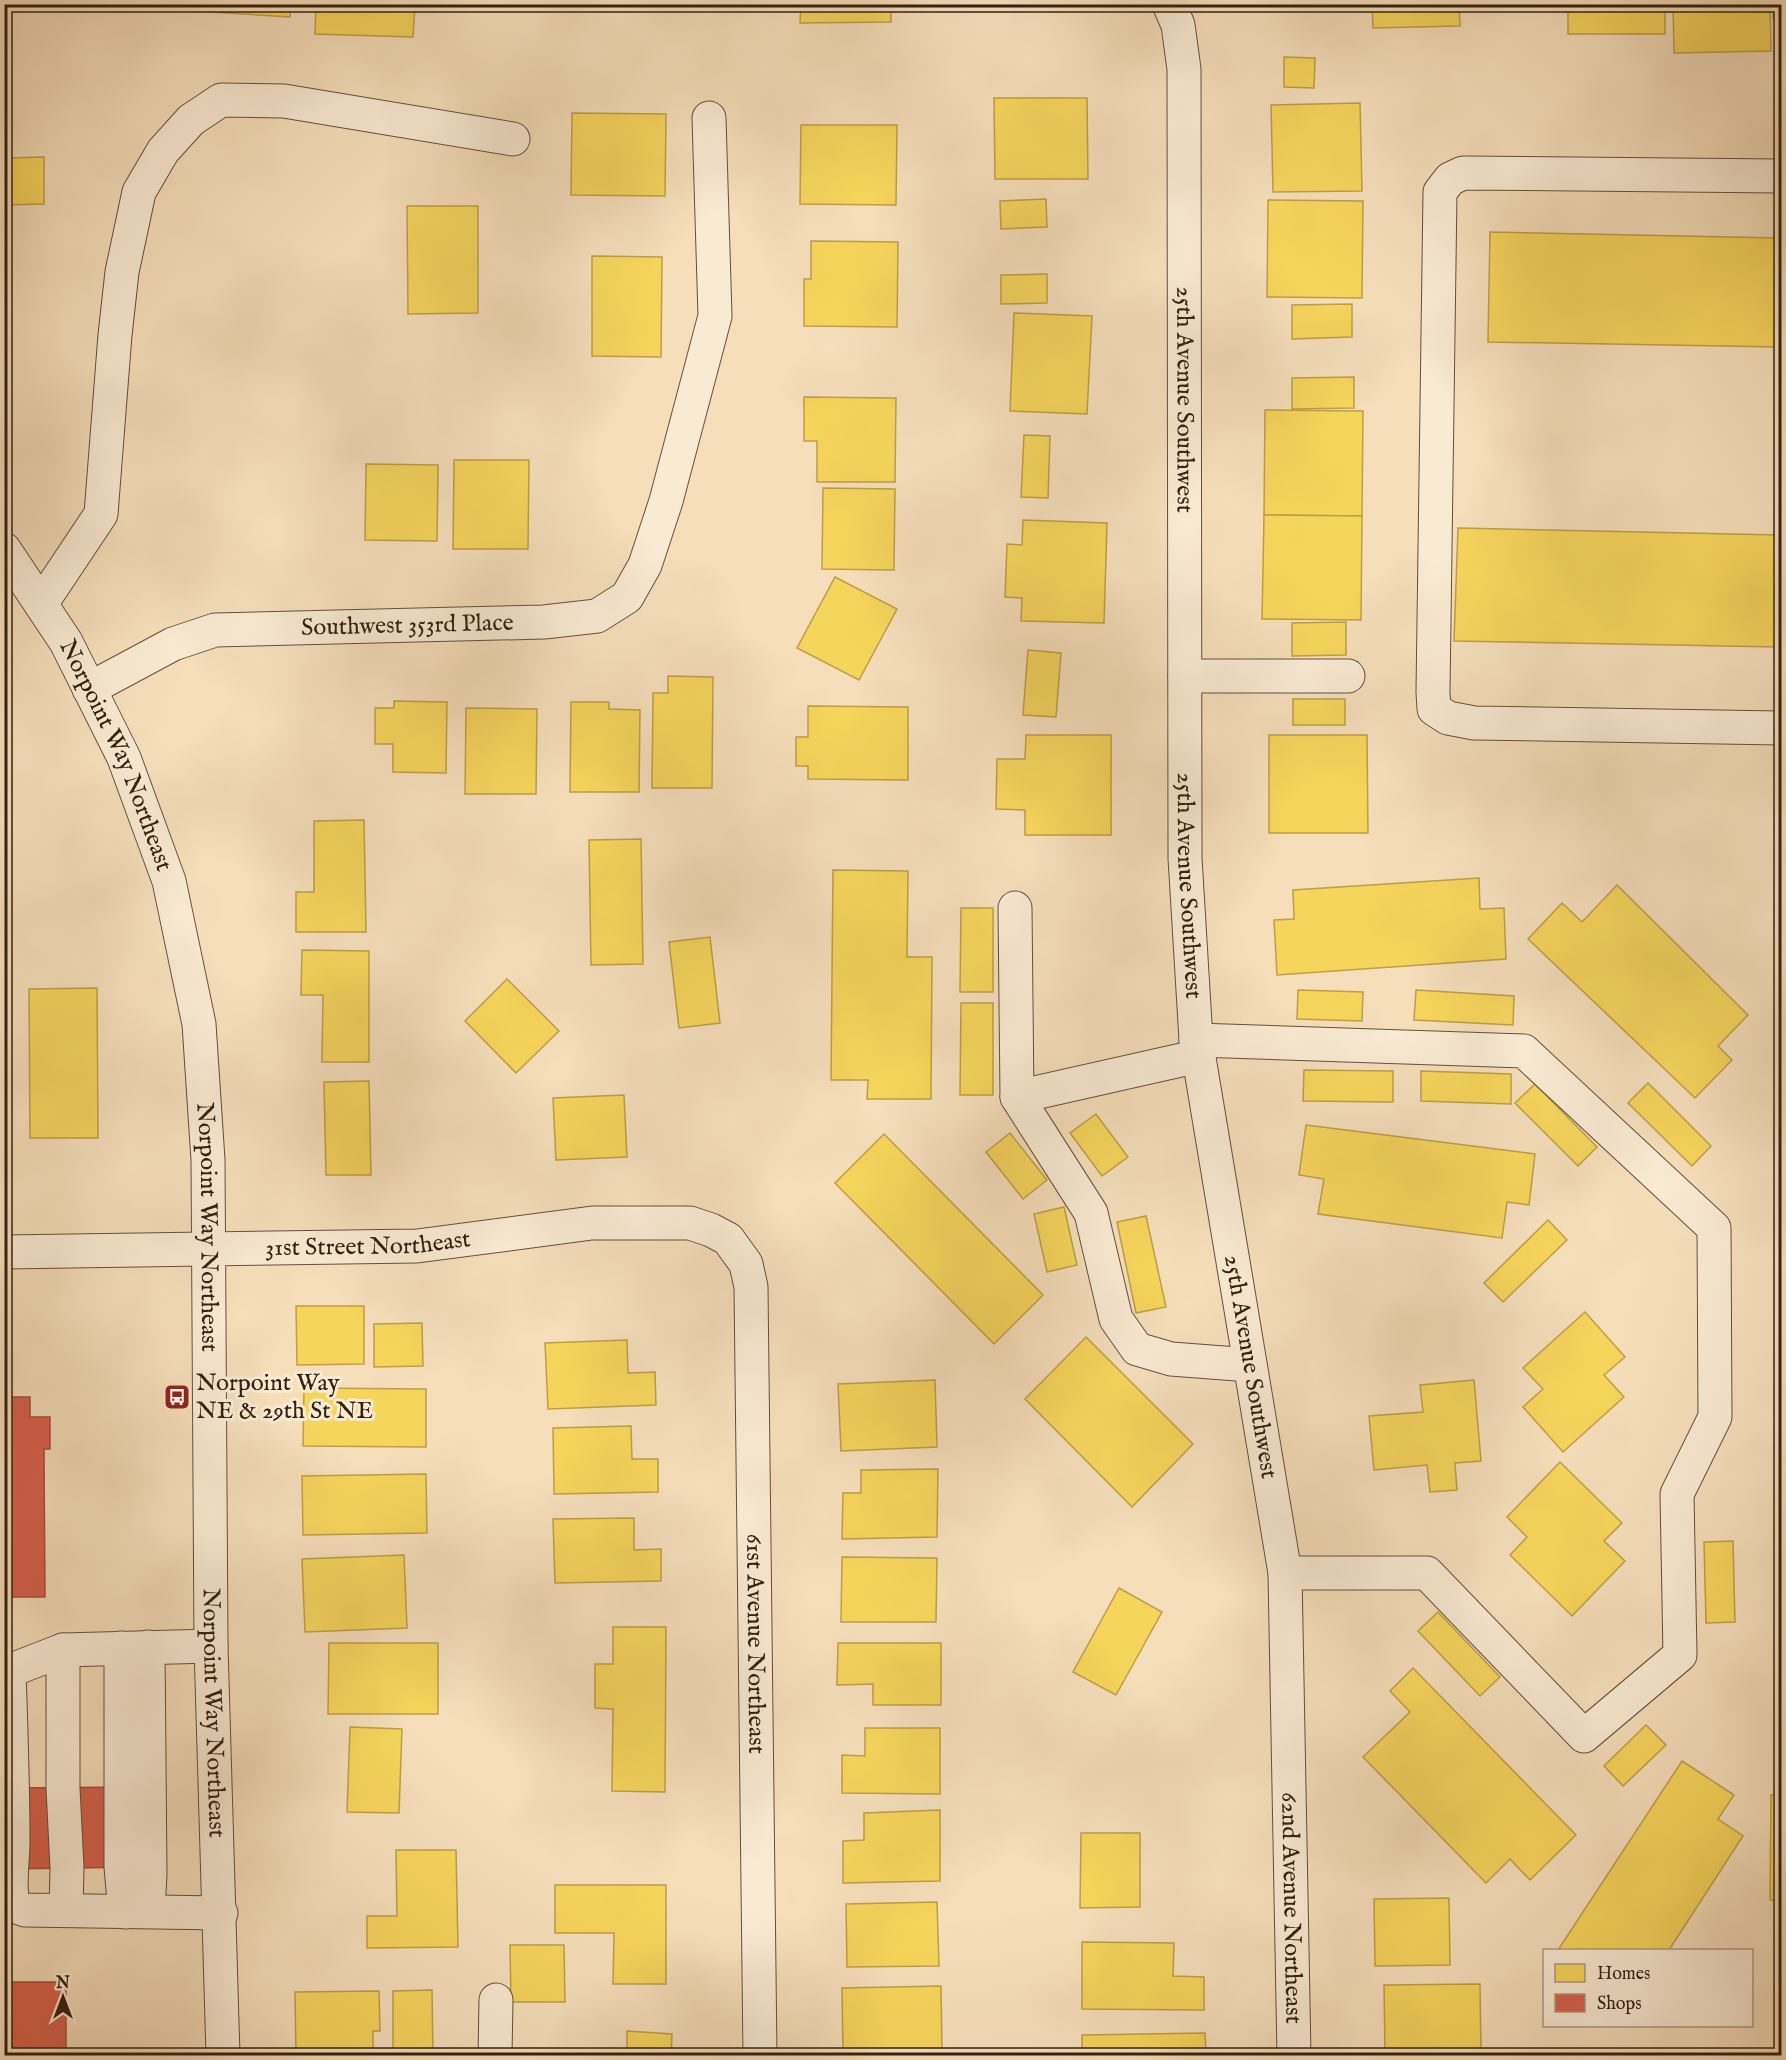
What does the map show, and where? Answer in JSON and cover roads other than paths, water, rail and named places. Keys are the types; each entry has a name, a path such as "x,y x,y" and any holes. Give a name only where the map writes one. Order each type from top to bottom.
{"street":[{"name":"25th Avenue Southwest","path":"1169,4 1178,26 1184,69 1185,858 1198,1048 1285,1573 1289,1762"},
{"path":"41,604 101,514 122,272 139,192 163,151 191,120 221,100 284,101 513,139"},
{"name":"Southwest 353rd Place","path":"89,689 173,644 215,630 544,621 597,616 627,597 645,565 666,501 715,316 709,118"},
{"path":"1782,176 1463,173 1450,179 1440,192 1433,692 1434,710 1448,718 1474,723 1782,728"},
{"name":"Norpoint Way Northeast","path":"4,549 66,642 124,758 169,881 199,1024 208,1160 212,1646 223,2055"},
{"path":"1185,676 1348,676"},
{"path":"1015,908 1017,1097 1091,1212 1116,1319 1137,1348 1171,1359 1250,1365"},
{"path":"1017,1097 1198,1048 1524,1051 1714,1228 1715,1417 1677,1494 1680,1655 1584,1736 1427,1573 1285,1573"},
{"name":"31st Street Northeast","path":"4,1252 417,1246 592,1223 690,1223 728,1239"},
{"name":"61st Avenue Northeast","path":"728,1239 746,1264 751,1287 760,2055"},
{"path":"212,1646 63,1650 9,1671 13,1788 13,1869 10,1896 14,1906 25,1910 220,1913"},
{"path":"134,1648 150,1874 136,1911"},
{"path":"63,1650 66,1910"},
{"name":"62nd Avenue Northeast","path":"1289,1762 1294,2055"},
{"path":"495,2055 496,2000"}],"place":[{"name":"Norpoint Way NE & 29th St NE","path":"177,1397"}]}
